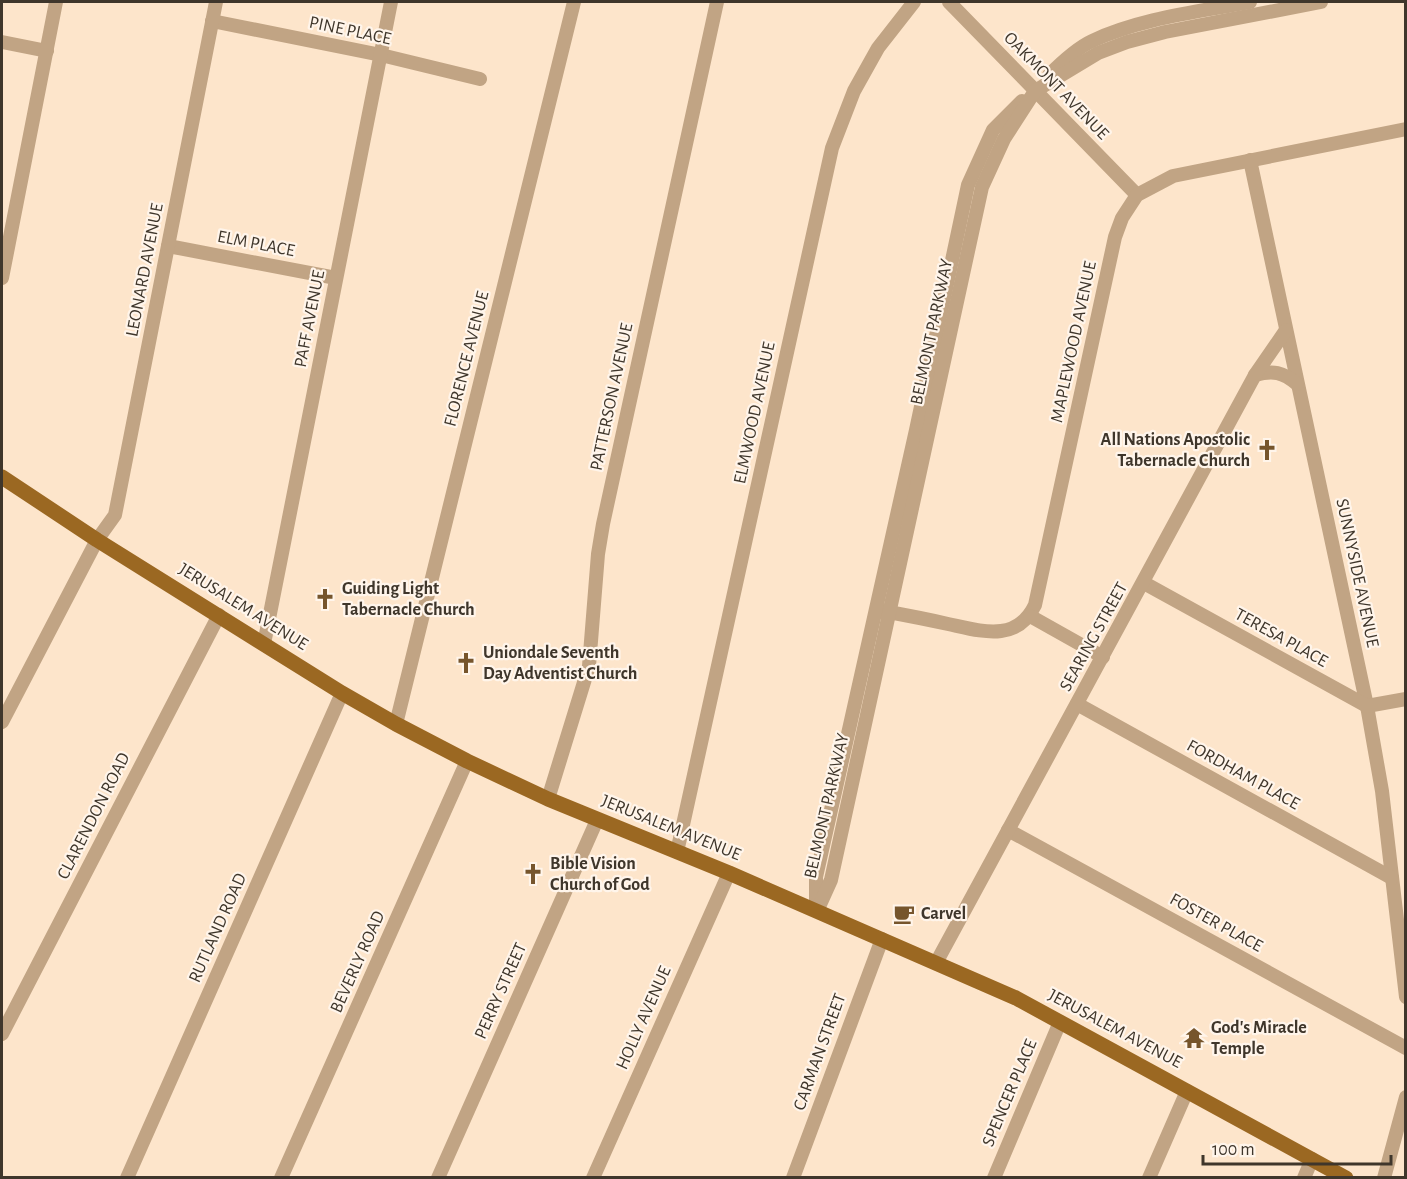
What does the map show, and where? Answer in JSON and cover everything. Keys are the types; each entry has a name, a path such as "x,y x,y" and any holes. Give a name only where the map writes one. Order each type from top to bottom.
{"main road":[{"name":"JERUSALEM AVENUE","path":"2,477 97,540 342,693 396,724 548,799 729,873 1016,998 1346,1178"}],"street":[{"path":"2,278 56,2"},
{"name":"LEONARD AVENUE","path":"2,722 97,540 115,515 216,2"},
{"name":"PAFF AVENUE","path":"264,644 391,2"},
{"name":"FLORENCE AVENUE","path":"396,724 574,2"},
{"name":"PATTERSON AVENUE","path":"548,799 589,666 598,554 603,524 717,2"},
{"name":"ELMWOOD AVENUE","path":"677,852 832,148 859,82 878,48 914,2"},
{"name":"OAKMONT AVENUE","path":"949,2 1137,195"},
{"name":"BELMONT PARKWAY","path":"816,911 831,880 849,763 961,252 988,171 1004,139 1035,91 1098,53 1163,25 1250,2"},
{"name":"BELMONT PARKWAY","path":"1163,25 1321,2"},
{"name":"PINE PLACE","path":"212,21 381,55 480,79"},
{"path":"2,42 46,51"},
{"path":"1137,195 1173,176 1406,129"},
{"name":"SUNNYSIDE AVENUE","path":"1250,160 1367,706 1382,791 1406,997"},
{"name":"MAPLEWOOD AVENUE","path":"1030,616 1035,605 1115,237 1122,218 1137,195"},
{"name":"ELM PLACE","path":"168,246 336,278"},
{"name":"SEARING STREET","path":"936,963 1255,375 1286,330"},
{"path":"1255,375 1277,372 1286,375 1298,384"},
{"name":"TERESA PLACE","path":"1144,583 1367,706"},
{"path":"883,610 986,632 1010,629 1030,616 1103,657"},
{"name":"CLARENDON ROAD","path":"2,1034 219,615"},
{"name":"RUTLAND ROAD","path":"127,1178 342,693"},
{"path":"1367,706 1406,699"},
{"name":"FORDHAM PLACE","path":"1077,704 1392,878"},
{"name":"BEVERLY ROAD","path":"281,1178 467,761"},
{"name":"PERRY STREET","path":"438,1178 597,819"},
{"name":"FOSTER PLACE","path":"1008,830 1406,1048"},
{"name":"HOLLY AVENUE","path":"592,1178 729,873"},
{"name":"CARMAN STREET","path":"793,1178 882,939"},
{"name":"SPENCER PLACE","path":"994,1178 1060,1022"},
{"path":"1149,1178 1187,1091"},
{"path":"1384,1178 1406,1097"},
{"path":"1304,1178 1312,1159"}],"place":[{"name":"All Nations Apostolic Tabernacle Church","path":"1267,450"},
{"name":"Guiding Light Tabernacle Church","path":"325,599"},
{"name":"Uniondale Seventh Day Adventist Church","path":"466,663"},
{"name":"Bible Vision Church of God","path":"533,874"},
{"name":"Carvel","path":"904,914"},
{"name":"God's Miracle Temple","path":"1194,1038"}]}
